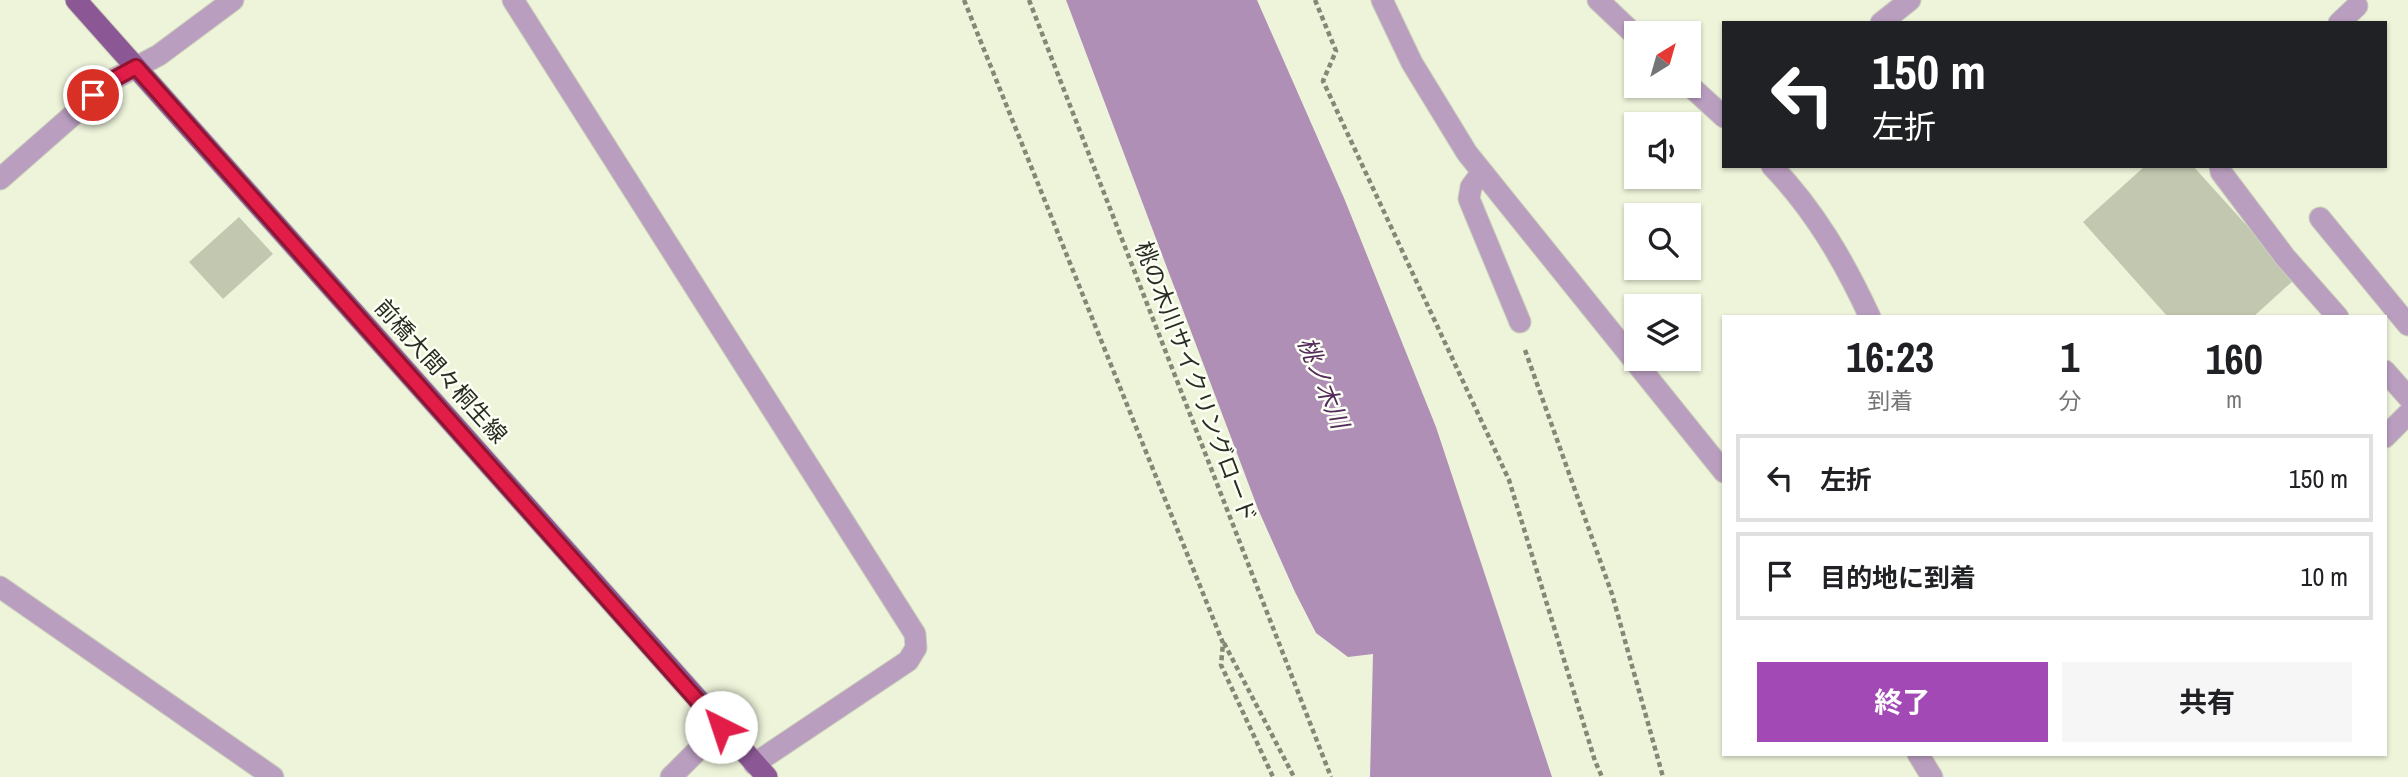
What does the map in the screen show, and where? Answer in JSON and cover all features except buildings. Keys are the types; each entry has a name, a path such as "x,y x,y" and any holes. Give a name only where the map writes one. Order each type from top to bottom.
{"main road":[{"name":"前橋大間々桐生線","path":"76,0 760,770"}],"street":[{"path":"0,179 38,148 93,95 114,79 159,55 233,0"},
{"path":"513,0 915,634 916,648 908,661 760,770"},
{"path":"1382,0 1412,63 1436,105 1482,172 1722,470"},
{"path":"1598,0 1624,25"},
{"path":"1884,21 1910,0"},
{"path":"2341,21 2357,6"},
{"path":"1701,96 1722,115"},
{"path":"1774,168 1801,198 1826,232 1869,315"},
{"path":"2220,168 2285,257 2336,315"},
{"path":"1482,172 1471,187 1469,199 1520,322"},
{"path":"2320,218 2408,325"},
{"path":"2387,373 2408,397"},
{"path":"2387,435 2408,414"},
{"path":"0,587 273,777"},
{"path":"671,777 721,727"},
{"path":"1918,756 1932,777"}],"path":[{"path":"964,0 1223,643 1294,777"},
{"name":"桃の木川サイクリングロード","path":"1029,0 1331,777"},
{"path":"1315,0 1336,51 1323,82 1508,480 1602,777"},
{"path":"1520,322 1519,333 1612,594 1663,777"},
{"path":"1223,643 1221,665 1273,777"}],"water":[{"name":"桃ノ木川","path":"1066,0 1257,0 1344,198 1436,427 1552,777 1370,777 1373,654 1348,657 1316,633 1295,592 1258,509"}],"route":[{"path":"93,95 136,67 721,727"}]}
